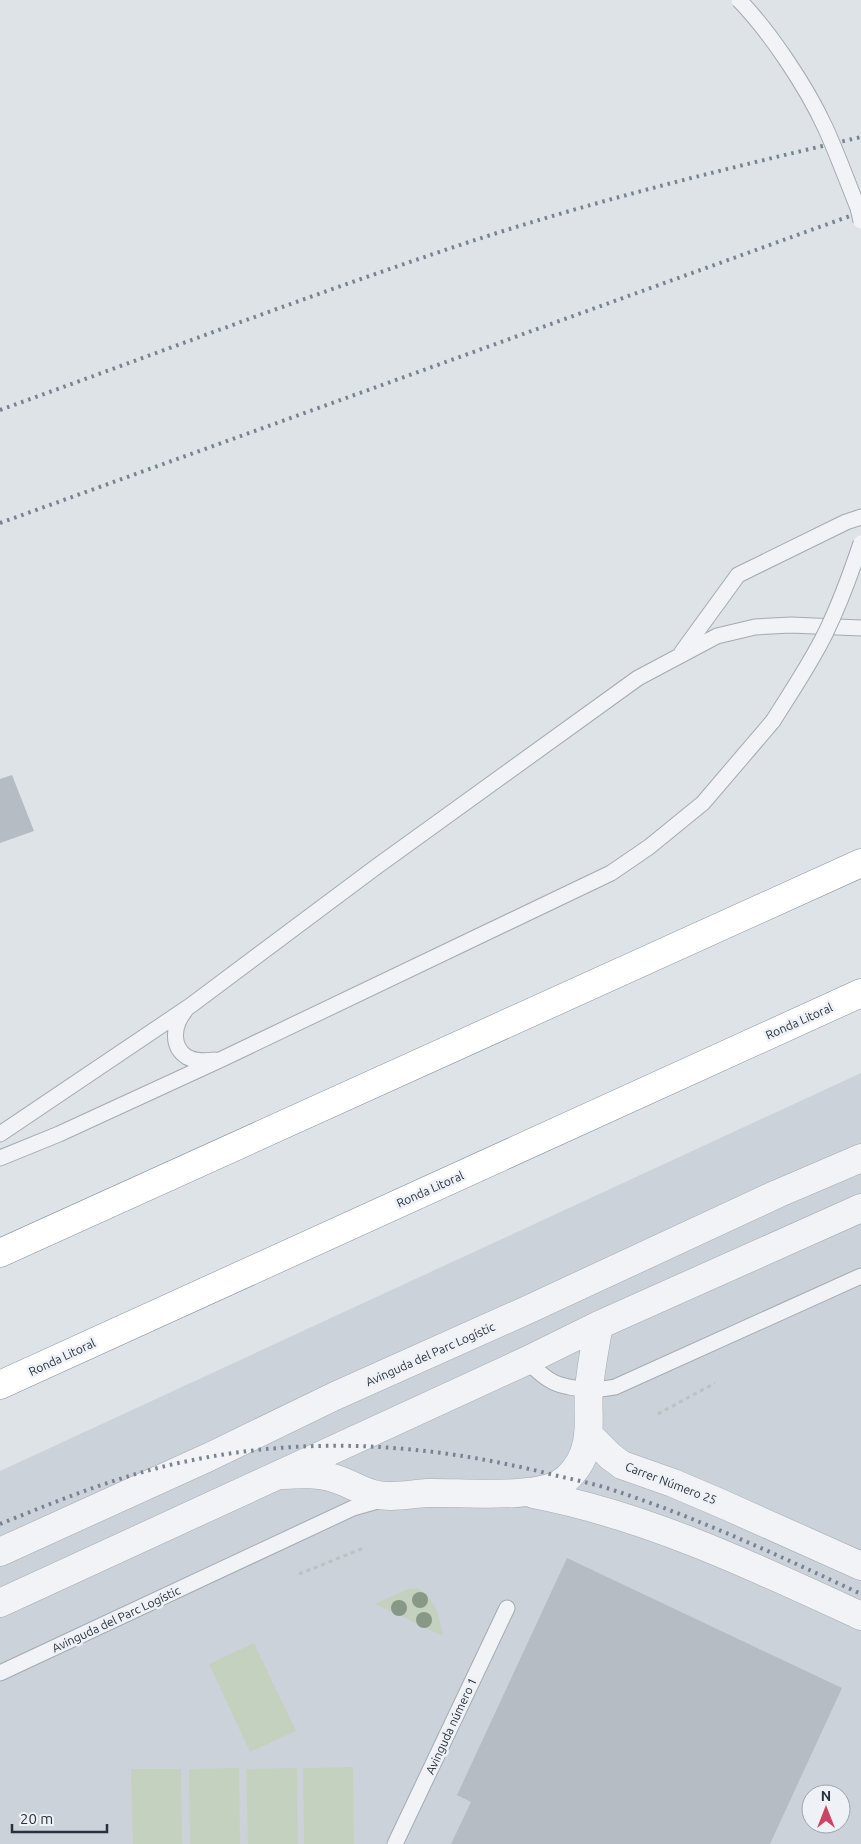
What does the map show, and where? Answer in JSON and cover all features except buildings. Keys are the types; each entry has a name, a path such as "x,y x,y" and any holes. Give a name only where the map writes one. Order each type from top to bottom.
{"highway":[{"path":"0,1253 861,863"},
{"name":"Ronda Litoral","path":"0,1385 861,993"}],"street":[{"name":"Avinguda del Parc Logístic","path":"0,1552 777,1194 861,1158"},
{"name":"Avinguda del Parc Logístic","path":"0,1602 599,1325 861,1208"},
{"path":"588,1434 589,1390 599,1325"},
{"name":"Avinguda del Parc Logístic","path":"274,1476 320,1475 336,1479 372,1494 398,1496 425,1493 524,1492 551,1488 567,1478 580,1463 588,1434"},
{"name":"Carrer Número 25","path":"588,1434 622,1465 673,1483 861,1566"},
{"name":"Avinguda del Parc Logístic","path":"524,1492 585,1505 623,1516 698,1544 777,1577 861,1616"}],"lane":[{"path":"739,0 752,13 781,54 825,126 861,220"},
{"path":"679,655 738,575 846,522 861,517"},
{"path":"0,1158 59,1134 222,1059 611,873 649,847 703,803 773,720 826,632 848,581 861,542"},
{"path":"0,1134 190,1006 376,867 638,678 717,636 755,627 791,625 861,628"},
{"path":"190,1006 180,1017 176,1029 176,1042 181,1051 188,1058 202,1062 222,1059"},
{"path":"526,1360 550,1381 589,1390 615,1387 861,1276"},
{"name":"Avinguda del Parc Logístic","path":"0,1673 360,1506 398,1496"},
{"name":"Avinguda número 1","path":"395,1844 507,1608"}],"path":[{"path":"658,1414 715,1383"},
{"path":"299,1574 366,1547"}],"shaded area":[{"path":"861,1073 861,1844 0,1844 0,1471"}],"green space":[{"path":"417,1588 428,1596 436,1608 443,1636 375,1604 407,1589"},
{"path":"254,1643 296,1731 250,1752 209,1664"},
{"path":"353,1767 354,1844 304,1844 303,1768"},
{"path":"239,1768 240,1844 190,1844 189,1769"},
{"path":"297,1768 298,1844 248,1844 246,1769"},
{"path":"131,1769 181,1769 182,1844 133,1844"}],"railway":[{"path":"0,410 349,283 515,227 662,185 861,137"},
{"path":"0,523 861,212"},
{"path":"0,1524 116,1480 188,1461 280,1448 326,1446 417,1450 508,1464 608,1489 709,1526 861,1594"}]}
